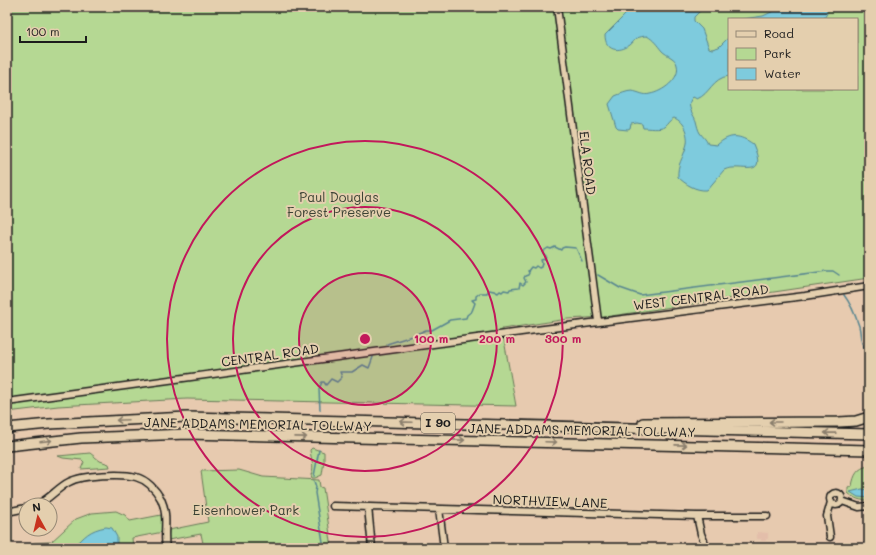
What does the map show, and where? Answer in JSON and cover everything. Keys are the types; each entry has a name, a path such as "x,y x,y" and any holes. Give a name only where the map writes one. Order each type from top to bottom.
{"highway":[{"name":"JANE ADDAMS MEMORIAL TOLLWAY","path":"7,428 49,424 187,417 869,434"},
{"path":"544,426 671,422 839,422 856,421 869,417"},
{"name":"JANE ADDAMS MEMORIAL TOLLWAY","path":"7,446 81,438 187,434 869,450"}],"street":[{"name":"ELA ROAD","path":"557,7 598,321"},
{"name":"WEST CENTRAL ROAD","path":"536,330 805,296 869,286"},
{"name":"CENTRAL ROAD","path":"7,402 536,330"},
{"path":"50,497 70,481 81,478 113,475 135,477 149,484 161,500 166,520 166,548"},
{"path":"830,537 827,516 831,496 836,493 841,496 842,501"},
{"path":"831,502 837,505 842,501"},
{"path":"842,501 859,507 869,506"},
{"name":"NORTHVIEW LANE","path":"333,506 697,516 767,516"},
{"path":"368,507 372,548"},
{"path":"439,509 444,548"},
{"path":"7,512 18,510"},
{"path":"697,516 701,534 707,548"}],"shaded area":[{"path":"757,532 768,533 768,539 766,539 766,541 761,541 761,539 757,539"}],"green space":[{"name":"Paul Douglas Forest Preserve","path":"7,7 869,7 869,278 604,317 568,319 502,329 516,406 187,399 58,406 7,412"},
{"path":"312,448 324,452 322,475 315,478 312,478 311,475 313,465 310,450"},
{"path":"90,453 100,461 109,464 110,467 81,469 84,462 82,460 58,456"},
{"path":"869,466 869,500 853,497 848,493 848,488 852,486 855,475 859,470"},
{"name":"Eisenhower Park","path":"239,470 263,477 319,480 320,487 323,488 332,548 204,548 201,534 168,540 169,530 208,522 201,471"},
{"path":"116,511 125,515 130,521 161,515 163,532 132,538 133,548 30,548 34,543 51,542 76,519 92,513"}],"water":[{"path":"630,7 700,7 700,11 694,17 694,21 702,29 709,48 712,49 719,47 728,38 728,76 723,77 715,83 701,97 697,99 693,97 690,106 699,132 708,144 717,145 731,137 739,137 753,144 758,163 755,167 731,168 724,170 707,190 695,188 678,177 679,165 687,143 687,134 681,122 674,118 664,127 654,129 643,128 642,124 637,123 631,124 630,129 628,130 618,129 616,127 609,104 615,96 630,91 635,91 646,95 660,91 670,84 676,75 677,70 675,61 647,36 637,38 626,48 617,50 613,49 607,44 605,35 625,15"},
{"path":"826,7 827,13 824,18 750,18 763,16 780,8"},
{"path":"862,489 869,490 869,498 858,497 850,492"},
{"path":"106,527 112,528 117,537 117,548 73,548 91,532"}],"waterway":[{"path":"416,334 426,330 432,330 450,320 466,318 472,311 475,303 472,300 476,299 476,296 480,293 487,293 489,290 498,293 504,290 509,291 510,289 519,288 520,283 523,285 526,282 524,278 528,275 528,271 531,267 541,267 541,260 545,259 546,256 542,252 548,248 551,249 555,247 561,250 565,247 576,248 582,261"},
{"path":"598,275 620,288 640,295 827,271 833,271 839,275"},
{"path":"844,295 856,317 863,346 869,352"},
{"path":"387,344 412,336"},
{"path":"320,410 319,389 322,382 326,385 331,379 337,382 342,377 340,372 352,372 363,365 369,368 373,357"},
{"path":"314,476 319,450"},
{"path":"314,481 324,548"}]}
